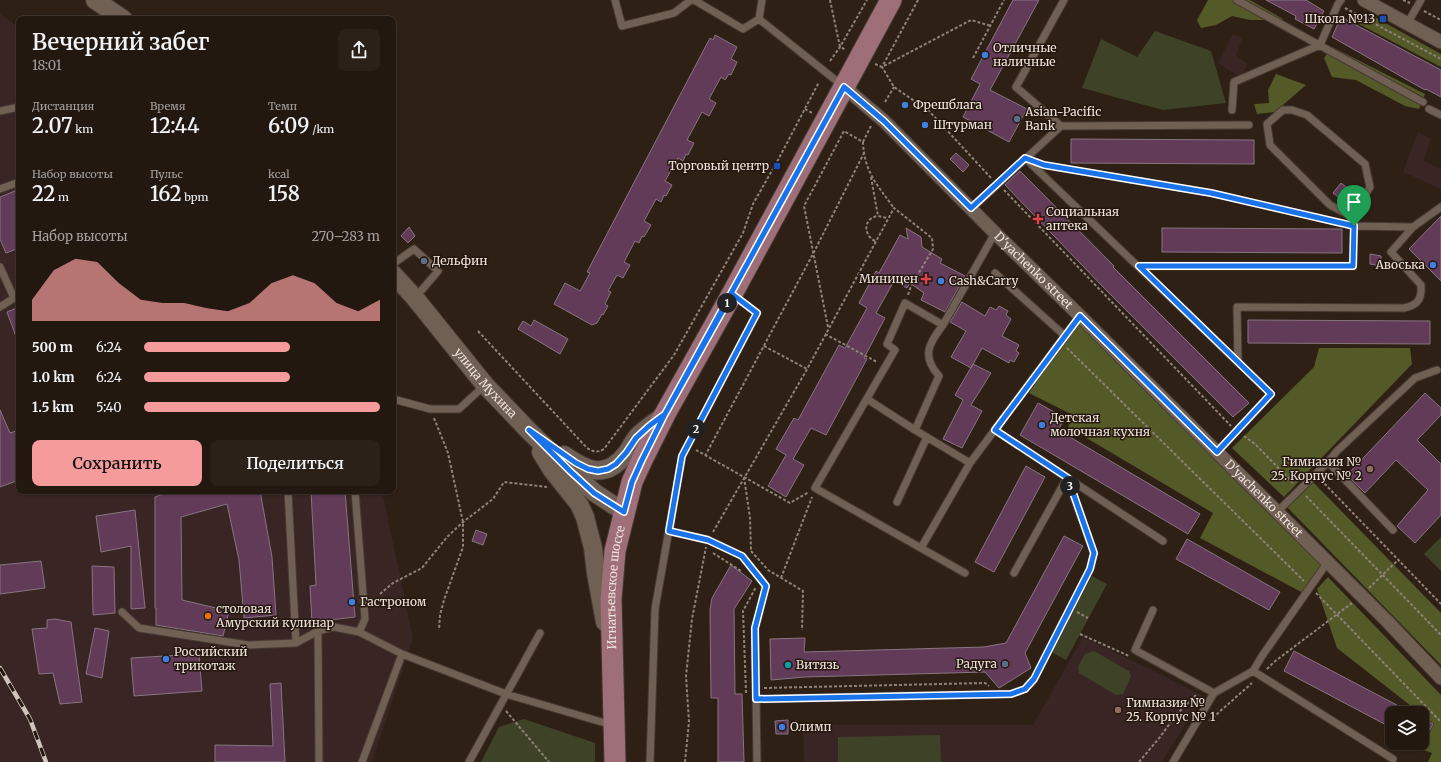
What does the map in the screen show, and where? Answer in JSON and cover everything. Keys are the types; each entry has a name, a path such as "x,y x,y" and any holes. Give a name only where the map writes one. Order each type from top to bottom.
{"main road":[{"path":"95,0 119,16"},
{"name":"Игнатьевское шоссе","path":"615,762 611,599 615,551 624,512 636,474 665,414 732,294 890,0"},
{"name":"улица Мухина","path":"396,275 485,385 570,471 594,493 624,512"},
{"path":"529,430 576,463 588,469 598,471 608,469 616,464 626,453 636,438 665,414"},
{"path":"529,430 552,470 579,504 586,517 593,548 612,663"}],"street":[{"path":"1364,0 1441,42"},
{"name":"D'yachenko street","path":"844,87 884,121 1387,621 1441,678"}],"lane":[{"path":"615,0 622,26 674,13 691,0"},
{"path":"694,0 743,29 759,19 762,0"},
{"path":"1062,126 1016,87 1064,0"},
{"path":"1238,0 1423,102"},
{"path":"1408,24 1421,0"},
{"path":"1232,110 1234,82 1320,45 1340,2"},
{"path":"759,19 844,87"},
{"path":"0,111 16,108"},
{"path":"1429,109 1441,116"},
{"path":"1139,266 1353,266 1354,226 1352,217 1370,187 1365,164 1306,115 1292,110 1283,110 1267,124 1270,146 1330,205 1352,217"},
{"path":"971,208 1062,126 1249,125"},
{"path":"1025,158 1271,394 1217,452"},
{"path":"0,189 16,183"},
{"path":"1238,362 1237,308 1404,308 1415,304 1421,297 1421,285 1391,252 1413,227 1441,207"},
{"path":"1354,226 1413,227"},
{"path":"915,430 939,376 932,368 928,349 934,336 943,325 995,233"},
{"path":"396,271 414,249 438,271 415,298"},
{"path":"0,267 14,298 0,307"},
{"path":"995,273 1065,336"},
{"path":"650,762 655,609 682,456 757,313 732,294"},
{"path":"943,325 905,304 887,344 895,350 815,488 965,573"},
{"path":"921,548 970,463 1080,316"},
{"path":"1277,512 1328,462 1337,451 1415,378 1437,370"},
{"path":"396,400 430,409 459,409 485,385"},
{"path":"867,399 970,463"},
{"path":"995,430 1163,541"},
{"path":"896,502 927,437"},
{"path":"1328,462 1393,530"},
{"path":"1014,573 1068,478"},
{"path":"756,699 1011,694 1025,689 1034,679 1090,569 1094,553 1068,478"},
{"path":"288,494 296,643"},
{"path":"355,494 365,619 359,632"},
{"path":"669,531 708,540 742,556 766,586 755,628 757,762"},
{"path":"1174,762 1214,693 1253,671 1327,563"},
{"path":"1153,610 1133,648 1214,693"},
{"path":"122,612 140,628 248,645 296,643 318,631 334,627 359,632 402,654 506,694 614,726"},
{"path":"318,631 319,762"},
{"path":"470,762 540,633"},
{"path":"362,762 402,654"},
{"path":"1253,671 1393,759"}],"path":[{"path":"830,0 840,47"},
{"path":"830,61 868,0"},
{"path":"882,67 918,0"},
{"path":"973,58 1004,0"},
{"path":"1340,2 1441,59"},
{"path":"882,67 971,20 990,26"},
{"path":"840,47 847,50"},
{"path":"871,62 882,67 894,87 929,111 997,184 1229,425 1255,444 1441,635"},
{"path":"478,331 587,448 594,452 600,452 604,449 674,355 743,233 753,204 819,82"},
{"path":"885,102 894,87"},
{"path":"805,109 812,113"},
{"path":"871,126 863,142 864,153 871,176 878,216"},
{"path":"828,327 804,206 844,131 863,142"},
{"path":"706,456 814,252 864,153"},
{"path":"1025,158 1044,165 1211,193 1354,226"},
{"path":"871,176 894,208 932,238 932,249 911,286"},
{"path":"685,762 689,722 686,676 692,619 708,540 807,369 828,327 887,218 894,208"},
{"path":"875,241 868,236 866,228 868,221 871,218 878,216 887,218"},
{"path":"825,334 885,367"},
{"path":"764,346 807,369"},
{"path":"1068,348 1337,613 1441,722"},
{"path":"430,409 448,453 464,522 463,547 444,600 440,615 439,630"},
{"path":"688,446 790,503 815,488"},
{"path":"1315,474 1441,604"},
{"path":"744,477 750,518 752,552"},
{"path":"380,594 393,583 422,568 447,537 493,499 504,482 548,487"},
{"path":"781,578 815,488"},
{"path":"705,549 746,573"},
{"path":"1205,726 1209,720 1274,662 1361,596 1398,560"},
{"path":"746,695 743,611 759,581"},
{"path":"802,630 803,591"},
{"path":"1080,634 1129,657 1133,648"},
{"path":"761,688 985,683 991,687"},
{"path":"1139,762 1176,715 1197,693 1214,693"},
{"path":"501,704 549,762"}],"shaded area":[{"path":"0,14 16,25 16,494 383,494 413,638 372,762 0,762"},
{"path":"1233,34 1242,38 1236,56 1247,63 1242,78 1218,63"},
{"path":"1418,132 1431,139 1423,161 1441,169 1441,189 1403,172"},
{"name":"Гимназия № 25. Корпус № 1","path":"1083,637 1203,696 1162,762 804,762 803,725 1033,725"}],"green space":[{"path":"1208,0 1250,0 1283,19 1280,24 1267,20 1250,20 1232,16 1216,25 1201,28 1197,20"},
{"path":"1371,15 1441,54 1441,67 1359,24"},
{"path":"1155,31 1211,51 1226,103 1163,110 1082,88 1101,39 1137,57"},
{"path":"1332,47 1425,94 1419,109 1405,106 1356,80 1332,77 1324,58"},
{"path":"1276,74 1306,85 1275,112 1257,114 1254,104 1269,103 1268,90"},
{"path":"1080,316 1327,563 1305,594 1200,538 1213,513 1068,427 1073,415 1029,393"},
{"path":"1319,348 1410,348 1412,364 1284,497 1232,448 1314,367"},
{"path":"1313,482 1441,613 1441,665 1287,507"},
{"path":"1441,537 1441,571 1424,554"},
{"path":"1092,576 1107,584 1066,660 1051,652"},
{"path":"1328,577 1441,695 1441,762 1428,762 1432,753 1424,750 1429,750 1429,734 1434,724 1429,720 1429,706 1411,706 1337,648 1317,589"},
{"path":"1094,651 1129,671 1131,676 1123,694 1116,695 1079,673 1078,666 1085,654"},
{"path":"524,719 595,743 595,762 481,762 499,727"},
{"path":"940,735 941,762 838,762 838,737"}],"building":[{"path":"1013,0 1039,0 990,90 1027,109 1009,142 963,117 980,84 971,79"},
{"path":"1266,0 1306,0 1324,11 1314,29 1295,19 1296,16"},
{"path":"1341,17 1441,70 1441,97 1426,89 1425,90 1332,37"},
{"path":"715,35 737,47 731,59 737,62 731,75 729,74 725,80 721,77 709,99 716,103 709,116 702,112 687,140 694,143 688,155 686,154 683,161 678,158 665,181 672,185 666,196 664,195 661,202 656,199 644,221 651,225 644,237 642,236 639,243 635,241 624,262 630,265 623,278 617,275 608,291 611,292 605,304 608,306 597,323 592,325 554,304 565,283 580,291 590,273 587,272 710,38 713,40"},
{"path":"1071,139 1254,140 1254,164 1071,163"},
{"path":"956,153 969,165 963,172 950,159"},
{"path":"1020,171 1114,266 1113,267 1249,403 1233,417 1105,289 1005,185"},
{"path":"1341,183 1354,193 1346,203 1333,193"},
{"path":"15,191 16,193 16,249 6,253 0,239 0,197"},
{"name":"Авоська","path":"1441,216 1441,281 1409,249"},
{"path":"409,227 415,236 408,243 401,236"},
{"path":"906,228 921,237 922,247 942,259 940,263 965,276 945,312 921,300 924,293 910,283 907,288 894,281 876,313 885,318 864,358 867,359 826,435 811,428 793,459 804,465 786,497 768,486 786,455 776,449 794,418 798,420 839,345 845,348 867,308 859,303 876,271 879,273 900,235 908,239"},
{"path":"1162,228 1342,229 1342,253 1162,252"},
{"path":"1370,254 1381,256 1381,266 1370,264"},
{"path":"962,302 985,316 990,307 996,310 999,306 1008,311 1006,315 1011,319 1002,336 1019,345 1016,351 1019,353 1014,362 1010,360 1009,363 982,348 971,368 951,357 966,331 950,322"},
{"path":"16,308 16,337 7,312"},
{"path":"534,320 568,339 560,354 518,329 523,321 531,326"},
{"path":"1248,320 1430,321 1430,344 1248,343"},
{"path":"973,364 991,373 971,405 982,411 962,448 943,439 963,400 955,395"},
{"name":"Гимназия № 25. Корпус № 2","path":"1425,393 1441,408 1441,415 1417,440 1441,464 1441,515 1415,543 1397,526 1428,490 1396,460 1365,493 1347,475"},
{"path":"1038,403 1065,418 1058,430 1200,514 1188,534 1020,435"},
{"path":"0,410 10,433 16,431 16,481 0,487"},
{"path":"1026,466 1045,477 994,572 975,562"},
{"path":"163,494 261,494 272,557 276,615 244,618 239,560 227,504 181,517 182,600 229,611 223,636 156,625 155,497"},
{"path":"311,494 345,494 355,617 312,622 310,586 316,585"},
{"path":"135,510 145,608 131,609 131,546 101,552 96,516"},
{"path":"476,530 487,534 483,545 472,541"},
{"path":"1064,536 1083,546 1025,653 1031,668 999,688 985,672 805,677 771,680 770,639 805,638 804,652 984,647 1006,643"},
{"path":"1187,539 1280,592 1269,610 1176,559"},
{"path":"41,561 45,588 0,594 0,565"},
{"path":"731,565 752,581 734,609 735,694 742,694 744,762 718,762 718,698 711,698 710,610 712,598"},
{"path":"92,566 114,567 115,613 93,615"},
{"path":"55,619 71,622 82,702 60,704 53,673 39,674 32,629 47,628 47,620"},
{"path":"95,628 109,631 102,678 86,674"},
{"path":"1294,651 1399,706 1385,706 1385,724 1284,671"},
{"path":"199,654 202,691 134,696 131,658"},
{"path":"281,683 285,762 215,762 215,745 273,746 270,684"},
{"name":"Олимп","path":"788,720 788,734 776,734 775,721"},
{"path":"1429,722 1433,724 1429,732"}],"railway":[{"path":"0,668 30,719 46,762"}],"place":[{"name":"Школа №13","path":"1383,19"},
{"name":"Отличные наличные","path":"985,55"},
{"name":"Фрешблага","path":"905,105"},
{"name":"Asian-Pacific Bank","path":"1017,119"},
{"name":"Штурман","path":"925,125"},
{"name":"Торговый центр","path":"777,166"},
{"name":"Социальная аптека","path":"1038,219"},
{"name":"Дельфин","path":"424,261"},
{"name":"Авоська","path":"1433,265"},
{"name":"Миницен","path":"926,279"},
{"name":"Cash&Carry","path":"941,281"},
{"name":"Детская молочная кухня","path":"1042,425"},
{"name":"Гимназия № 25. Корпус № 2","path":"1370,469"},
{"name":"Гастроном","path":"352,602"},
{"name":"столовая Амурский кулинар","path":"208,616"},
{"name":"Российский трикотаж","path":"166,659"},
{"name":"Радуга","path":"1005,664"},
{"name":"Витязь","path":"788,665"},
{"name":"Гимназия № 25. Корпус № 1","path":"1118,710"},
{"name":"Олимп","path":"782,727"}],"route":[{"path":"1354,226 1211,193 1044,165 1025,158 971,208 884,121 844,87 665,414 632,482 624,512 594,493 529,430 576,463 588,469 598,471 608,469 616,464 626,453 636,438 665,414 732,294 757,313 682,456 669,531 708,540 742,556 766,586 755,628 756,699 1011,694 1025,689 1034,679 1090,569 1094,553 1068,478 995,430 1080,316 1217,452 1271,394 1139,266 1353,266 1354,226"}]}
